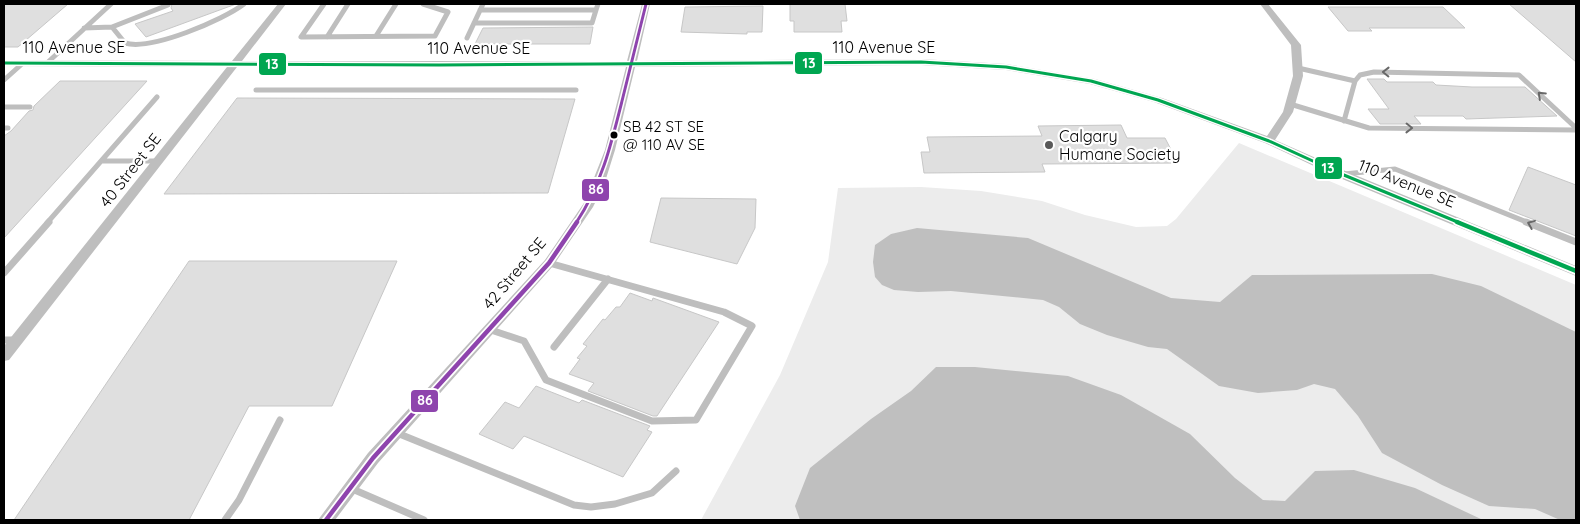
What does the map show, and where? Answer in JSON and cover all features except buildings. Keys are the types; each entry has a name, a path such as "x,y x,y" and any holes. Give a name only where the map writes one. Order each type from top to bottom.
{"street":[{"name":"40 Street SE","path":"4,356 282,4"},
{"name":"42 Street SE","path":"326,520 396,432 548,263 589,204 598,185 610,150 646,4"},
{"path":"1264,4 1296,45 1298,68 1298,76 1288,112 1269,141"},
{"name":"110 Avenue SE","path":"4,63 631,64 921,62 1006,67 1091,81 1158,100 1269,141 1343,174 1576,271"}],"lane":[{"path":"46,63 111,4"},
{"path":"112,27 123,42 128,44 149,44 224,18 244,4"},
{"path":"324,4 300,37 435,36 448,12 422,4"},
{"path":"327,37 348,4"},
{"path":"376,36 396,4"},
{"path":"467,38 483,4"},
{"path":"474,24 592,24 598,4"},
{"path":"84,28 112,27 168,6"},
{"path":"480,10 596,10"},
{"path":"4,80 23,63"},
{"path":"1298,68 1355,81"},
{"path":"1344,121 1355,81 1360,75 1374,72 1520,75 1576,129"},
{"path":"256,90 576,90"},
{"path":"4,273 157,97"},
{"path":"1290,104 1369,128 1576,129"},
{"path":"4,107 30,107"},
{"path":"102,161 159,161"},
{"path":"1343,174 1395,169 1576,242"},
{"path":"488,329 524,341 546,380 652,421 696,420 752,326 724,312 548,263"},
{"path":"554,347 608,279"},
{"path":"4,340 16,340"},
{"path":"226,520 239,500 280,420"},
{"path":"396,432 574,505 591,507 615,504 652,494 676,471"},
{"path":"350,488 424,520"}],"shaded area":[{"path":"1239,143 1576,285 1576,520 701,520 780,375 828,262 838,188 921,187 981,191 1042,201 1085,215 1136,227 1167,226 1176,219"},
{"path":"917,228 1028,238 1171,298 1220,302 1252,275 1432,274 1481,286 1576,332 1576,520 1560,520 1535,509 1489,506 1442,485 1382,453 1358,416 1335,389 1314,384 1297,390 1258,393 1219,386 1167,349 1148,347 1107,335 1080,324 1059,307 1043,300 951,291 918,292 894,290 882,285 875,277 873,262 875,245 891,234"},
{"path":"936,367 975,367 1068,376 1121,395 1190,434 1235,478 1263,500 1285,501 1315,471 1354,470 1415,488 1483,520 800,520 795,506 810,468 871,419 911,391"}],"transit line":[{"name":"86","path":"326,520 373,458 549,263 589,204 598,185 610,150 646,4"},
{"name":"13","path":"4,63 439,65 921,62 1006,67 1091,81 1158,100 1269,141 1339,173 1576,271"}],"place":[{"name":"SB 42 ST SE @ 110 AV SE","path":"614,135"},
{"name":"Calgary Humane Society","path":"1049,145"}]}
